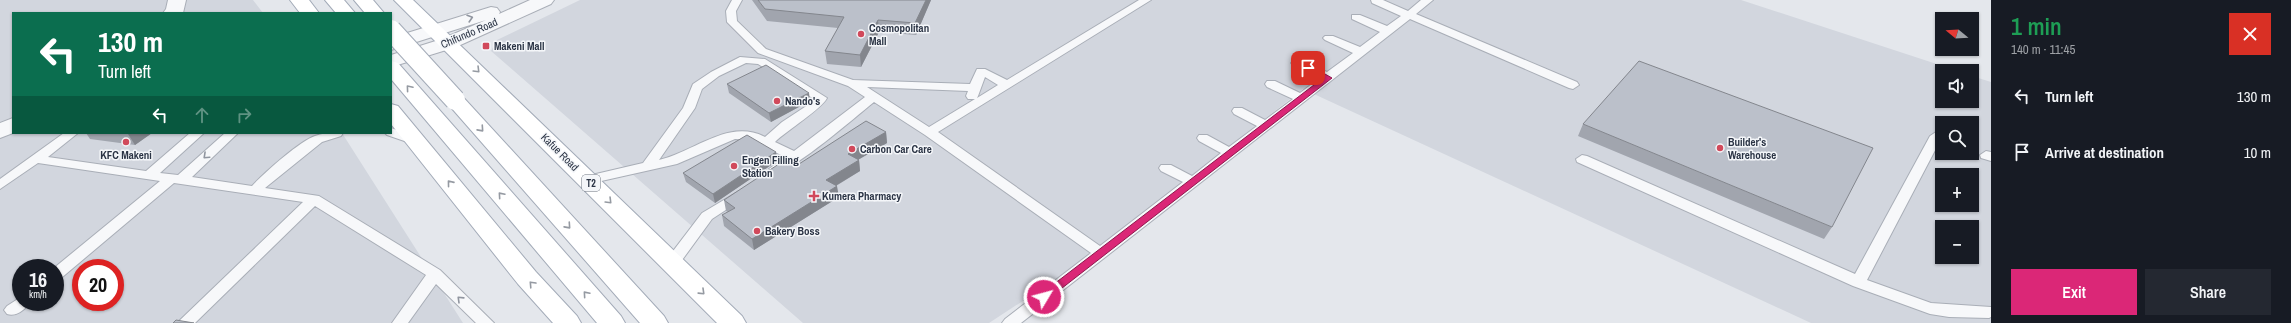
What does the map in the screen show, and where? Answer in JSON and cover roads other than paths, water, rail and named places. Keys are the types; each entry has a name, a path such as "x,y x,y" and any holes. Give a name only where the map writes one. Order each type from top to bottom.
{"main road":[{"path":"299,0 309,12"},
{"path":"334,0 345,12"},
{"path":"363,0 374,12"},
{"name":"Kafue Road","path":"403,0 733,323"},
{"path":"392,31 655,323"},
{"path":"392,67 612,323"},
{"path":"392,111 527,278 568,323"}],"street":[{"name":"Chifundo Road","path":"392,61 441,36 532,0"},
{"name":"Chifundo Road","path":"441,36 545,0"},
{"path":"392,44 441,36"},
{"path":"0,132 12,125"}],"lane":[{"path":"737,0 731,11 732,22 762,51 852,83 874,96 929,132 1102,253"},
{"path":"929,132 1146,0"},
{"path":"1010,323 1428,0"},
{"path":"1376,1 1410,14 1573,85"},
{"path":"1356,18 1388,31"},
{"path":"1329,38 1361,52"},
{"path":"648,166 689,108 697,87 715,74 744,59 761,61 821,98 819,103 786,125 767,142"},
{"path":"1298,63 1328,78"},
{"path":"967,109 981,71 1008,85"},
{"path":"852,83 975,88"},
{"path":"1271,84 1301,98"},
{"path":"764,178 795,157 874,96"},
{"path":"1238,111 1266,125"},
{"path":"392,132 416,141"},
{"path":"0,185 71,134"},
{"path":"149,175 197,134"},
{"path":"64,268 177,179 231,134"},
{"path":"255,190 270,175 318,139 334,134"},
{"path":"588,180 672,161 733,135 754,136 795,157"},
{"path":"1203,138 1231,153"},
{"path":"1858,282 1935,138"},
{"path":"36,159 314,198 435,274 486,323"},
{"path":"1582,159 1858,282 1930,308 1988,314"},
{"path":"1166,168 1193,182"},
{"path":"672,263 707,216 751,187"},
{"path":"185,323 314,198"},
{"path":"400,323 435,274"}],"place":[{"name":"Cosmopolitan Mall","path":"861,34"},
{"name":"Makeni Mall","path":"486,46"},
{"name":"Nando's","path":"777,101"},
{"name":"KFC Makeni","path":"126,142"},
{"name":"Builder's Warehouse","path":"1720,148"},
{"name":"Carbon Car Care","path":"852,149"},
{"name":"Engen Filling Station","path":"734,166"},
{"name":"Kumera Pharmacy","path":"814,196"},
{"name":"Bakery Boss","path":"757,231"}]}
